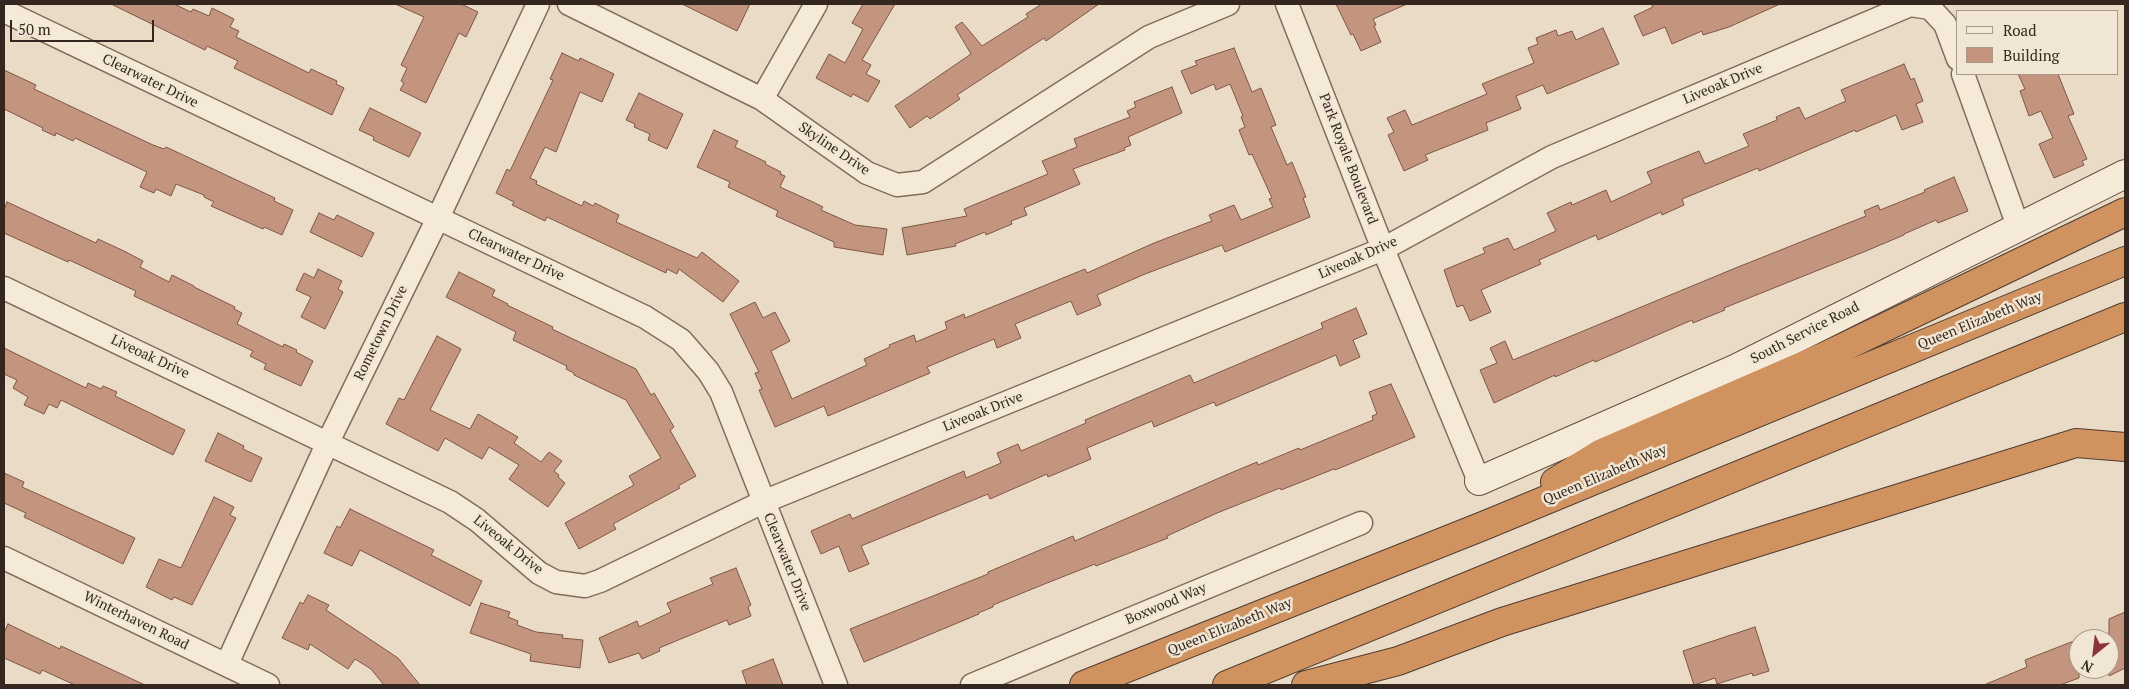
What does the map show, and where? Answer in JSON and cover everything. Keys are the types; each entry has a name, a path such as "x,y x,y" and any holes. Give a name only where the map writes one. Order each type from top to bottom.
{"highway":[{"path":"1483,526 1602,453 1823,356 2125,212"},
{"name":"Queen Elizabeth Way","path":"1084,685 1483,526 2125,260"},
{"path":"1227,685 2125,317"},
{"path":"1306,685 1398,660 1511,619 2076,444 2125,447"}],"main road":[{"name":"South Service Road","path":"1479,481 1737,368 2125,174"}],"street":[{"name":"Rometown Drive","path":"227,664 328,442 438,218 538,4"},
{"name":"Skyline Drive","path":"569,4 762,99 867,174 897,185 923,182 1149,37 1228,4"},
{"path":"762,99 816,4"},
{"name":"Park Royale Boulevard","path":"1287,4 1383,249 1479,481"},
{"name":"Liveoak Drive","path":"4,288 328,442 463,509 539,573 556,582 585,586 600,581 763,502 1383,249 1552,157 1910,5 1930,8 1945,24 1956,54"},
{"name":"Clearwater Drive","path":"4,11 645,317 663,326 681,340 700,360 721,392 836,685"},
{"path":"1963,75 2018,226"},
{"name":"Boxwood Way","path":"972,685 1361,523"},
{"name":"Winterhaven Road","path":"4,558 268,685"}],"building":[{"path":"111,4 174,4 191,12 193,9 209,16 212,8 234,19 230,27 239,31 236,37 309,73 311,69 337,81 336,84 344,88 332,115 234,68 238,61 207,46 205,50"},
{"path":"395,4 461,4 478,12 466,37 459,33 426,103 400,90 404,83 401,81 407,68 401,65 424,17"},
{"path":"682,4 750,4 737,31"},
{"path":"863,4 895,4 862,60 871,65 866,74 880,81 868,102 853,94 851,97 816,78 829,54 845,63 863,29 852,23"},
{"path":"1042,4 1099,4 1046,41 1044,38 957,95 960,99 930,119 927,116 910,128 895,106 971,54 955,27 962,22 982,46 1028,17 1026,14"},
{"path":"1336,4 1407,4 1373,19 1381,42 1361,51"},
{"path":"1651,4 1780,4 1729,27 1703,35 1702,31 1672,44 1665,27 1643,36 1634,16 1653,7"},
{"path":"1603,28 1619,64 1547,94 1543,85 1516,96 1521,109 1486,123 1488,130 1425,155 1428,160 1404,171 1388,135 1394,132 1387,118 1405,110 1412,125 1487,94 1482,84 1534,63 1528,48 1538,44 1536,38 1556,30 1558,36 1572,31 1576,40"},
{"path":"1234,48 1252,92 1261,88 1276,125 1271,127 1287,165 1292,162 1306,197 1303,198 1310,217 1225,252 1222,245 1145,274 1097,295 1101,305 1077,315 1071,301 1015,324 1021,338 997,348 994,339 927,367 930,373 828,416 824,406 775,427 759,390 762,389 755,373 759,372 730,314 755,302 763,318 775,312 790,341 771,351 792,399 867,365 864,359 890,347 889,345 914,335 916,342 947,329 945,322 964,314 965,318 1085,269 1087,273 1154,243 1212,221 1209,215 1234,205 1241,220 1273,207 1269,199 1272,198 1252,154 1249,155 1239,130 1245,127 1241,117 1243,116 1230,84 1216,90 1214,84 1191,94 1181,71 1197,65 1195,61"},
{"path":"562,53 579,61 580,58 614,74 602,102 580,92 556,152 545,147 530,178 537,181 536,184 582,206 584,201 593,206 595,203 619,215 616,222 697,258 702,252 739,281 723,302 679,269 677,274 667,269 666,273 547,217 545,221 512,205 514,202 496,193 507,169 510,171 553,80 550,79"},
{"path":"1904,64 1911,80 1914,78 1923,101 1916,104 1923,122 1902,130 1896,115 1856,132 1855,130 1759,171 1758,168 1682,199 1684,205 1662,215 1661,212 1598,240 1596,235 1539,260 1541,264 1481,290 1491,312 1470,321 1463,305 1457,307 1444,270 1485,253 1483,248 1508,238 1514,250 1556,231 1547,213 1571,202 1572,205 1606,190 1611,202 1652,183 1647,172 1699,151 1705,164 1749,146 1743,134 1777,120 1776,117 1799,107 1805,119 1846,101 1841,90"},
{"path":"4,70 36,85 34,89 153,145 164,149 166,147 275,198 274,201 293,210 282,235 264,227 263,229 211,206 214,202 204,197 204,195 176,184 171,196 156,189 154,193 140,187 147,172 75,138 73,141 56,133 55,136 4,109"},
{"path":"2018,75 2058,75 2074,114 2068,116 2087,159 2082,161 2084,165 2054,178 2039,144 2053,138 2041,111 2029,116 2020,91 2025,89"},
{"path":"1172,87 1182,113 1128,137 1131,145 1124,148 1125,150 1073,169 1080,184 1024,208 1027,215 1011,221 1012,224 986,235 985,232 955,244 956,246 907,255 902,228 967,216 964,209 1048,174 1042,161 1077,147 1074,139 1130,117 1127,111 1136,107 1134,102"},
{"path":"639,93 683,114 667,149 648,140 650,134 634,127 635,124 626,120"},
{"path":"370,108 421,133 409,157 373,140 374,137 359,130"},
{"path":"714,130 738,141 735,147 766,162 765,164 781,172 780,174 785,176 780,187 823,207 821,210 855,225 887,229 883,255 834,247 834,242 776,216 778,211 728,187 730,182 697,167"},
{"path":"1954,177 1968,211 1938,223 1936,220 1866,251 1724,308 1725,310 1693,323 1692,320 1595,362 1594,360 1555,377 1555,375 1494,403 1480,370 1497,363 1490,348 1505,341 1513,360 1866,216 1864,211 1878,205 1880,210 1925,192 1924,190"},
{"path":"7,202 96,243 98,239 126,252 143,261 140,267 169,282 172,275 235,307 234,309 242,313 237,324 283,347 284,344 297,350 296,352 313,361 301,386 264,369 266,364 250,356 253,351 134,296 136,291 4,233 4,210"},
{"path":"319,213 334,220 337,215 374,233 362,257 310,232"},
{"path":"318,269 342,281 338,289 343,292 325,329 301,317 311,297 296,290 304,273 314,278"},
{"path":"459,272 495,290 492,296 507,305 636,369 651,395 654,393 674,427 670,430 696,476 678,486 680,488 613,524 616,529 579,549 565,523 634,485 629,476 661,458 626,400 574,375 574,373 566,369 567,366 513,340 516,332 446,297"},
{"path":"1356,308 1367,334 1353,340 1360,357 1340,366 1336,355 1216,406 1214,402 1154,427 1152,421 1087,448 1091,459 1048,477 1047,474 990,499 988,494 861,546 869,564 849,572 839,546 821,554 811,531 850,514 852,519 964,471 966,478 1001,463 997,453 1018,444 1021,451 1086,423 1085,420 1190,375 1194,383 1323,328 1321,323"},
{"path":"437,336 461,349 430,410 470,429 478,414 518,437 514,443 541,462 549,452 562,461 554,471 565,483 548,507 509,479 519,465 489,447 482,459 445,438 438,451 386,424 399,398 404,400"},
{"path":"4,348 86,388 88,383 101,389 103,386 117,392 115,396 185,430 173,455 61,400 57,408 49,404 44,414 24,405 28,397 13,388 17,380 4,374"},
{"path":"1391,384 1415,437 1335,470 1281,490 1280,488 1217,513 1167,536 1168,538 1042,585 993,605 993,607 979,614 864,662 850,629 988,574 988,572 1073,536 1075,541 1257,462 1258,465 1299,448 1300,450 1373,420 1372,416 1377,414 1369,392"},
{"path":"218,433 244,446 243,449 262,458 251,482 205,461"},
{"path":"4,473 24,482 22,487 135,538 123,564 24,517 26,513 4,503"},
{"path":"214,497 234,507 230,515 236,518 192,605 174,597 172,600 146,587 159,559 181,568"},
{"path":"350,509 434,550 431,555 482,581 470,606 360,550 352,566 324,553 337,526 340,528"},
{"path":"736,568 751,605 748,607 751,616 729,625 727,620 659,648 660,651 642,659 639,653 609,663 599,638 637,621 639,627 671,612 667,603 713,584 710,578"},
{"path":"308,595 329,605 326,610 398,658 420,685 384,685 371,669 355,659 348,669 310,644 308,650 282,638 300,602 303,604"},
{"path":"481,603 510,612 508,617 518,621 517,625 536,632 563,635 562,638 583,640 580,668 530,661 531,654 470,633"},
{"path":"2125,612 2125,668 2119,671 2119,629 2109,629 2109,619"},
{"path":"8,624 60,649 61,646 145,685 75,685 42,670 40,674 4,658 4,633"},
{"path":"1755,627 1769,671 1753,676 1752,673 1717,684 1715,678 1694,685 1683,651"},
{"path":"2069,643 2069,679 2076,679 2060,685 1984,685 2027,667 2025,660"},
{"path":"773,659 783,685 747,685 742,671"}]}
